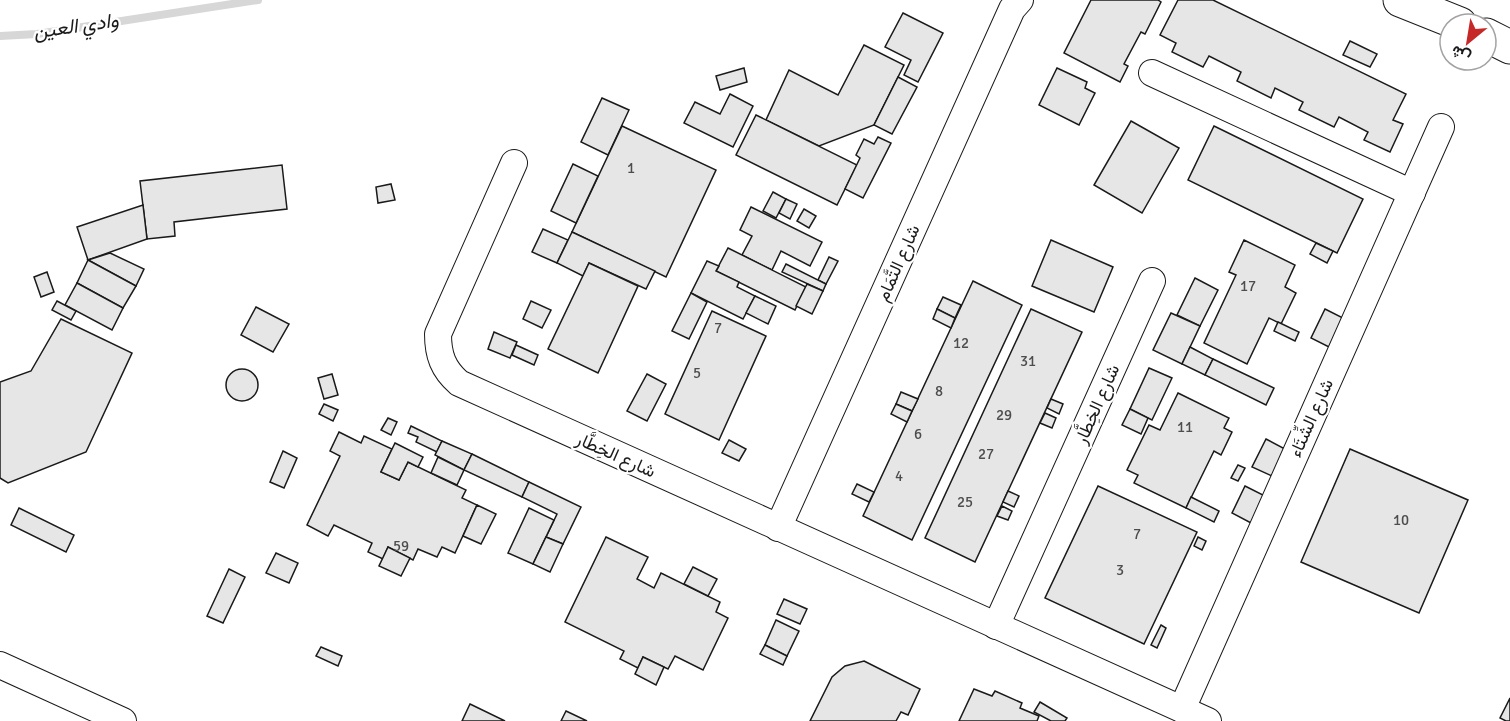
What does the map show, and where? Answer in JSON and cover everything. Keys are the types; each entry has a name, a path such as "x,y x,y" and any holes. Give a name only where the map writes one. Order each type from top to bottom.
{"main road":[{"path":"1400,0 1438,15"}],"street":[{"name":"شارع التَّمَام","path":"778,528 1012,9 1020,0"},
{"path":"1152,73 1412,193"},
{"name":"شارع الشِّتَاء","path":"1182,709 1441,127"},
{"name":"شارع الخِطَّار","path":"514,163 438,334 441,362 449,374 471,390 1208,721"},
{"name":"شارع الخِطَّار","path":"996,626 1152,280"},
{"path":"0,665 123,721"}],"building":[{"path":"1091,0 1158,0 1161,2 1145,34 1141,32 1124,64 1128,66 1120,82 1064,53"},
{"path":"1178,0 1213,0 1406,94 1393,120 1403,124 1390,152 1364,140 1368,132 1339,117 1334,127 1299,110 1303,102 1275,88 1271,98 1237,81 1241,72 1209,56 1203,67 1172,52 1176,43 1160,35"},
{"path":"903,13 943,33 918,82 904,75 911,60 885,47"},
{"path":"1350,41 1377,54 1370,67 1343,55"},
{"path":"864,45 904,65 874,125 819,146 766,120 789,70 838,95"},
{"path":"744,68 747,82 720,90 716,76"},
{"path":"1057,68 1087,82 1085,88 1095,93 1079,125 1039,105"},
{"path":"898,77 917,87 892,134 874,125"},
{"path":"730,94 753,106 733,147 684,123 695,102 720,114"},
{"path":"602,98 629,110 608,155 581,142"},
{"path":"756,115 857,165 837,205 736,155"},
{"path":"1131,121 1179,148 1142,213 1094,185"},
{"path":"622,126 716,170 666,277 572,232"},
{"path":"1214,126 1363,199 1337,253 1188,180"},
{"path":"878,137 891,143 863,198 845,189 860,158 856,155 864,139 874,144"},
{"path":"573,164 598,176 576,223 551,211"},
{"path":"282,165 287,209 174,222 175,236 147,239 140,181"},
{"path":"391,184 395,200 378,203 376,187"},
{"path":"773,192 786,199 776,218 763,211"},
{"path":"786,199 797,204 790,219 779,213"},
{"path":"143,205 147,239 88,260 77,227"},
{"path":"751,207 822,242 810,266 781,251 772,270 742,255 752,236 740,230"},
{"path":"804,209 816,216 809,228 797,221"},
{"path":"543,229 568,240 557,263 532,252"},
{"path":"572,232 655,271 646,289 589,263 583,276 557,263"},
{"path":"1051,240 1113,267 1094,312 1032,286"},
{"path":"1244,240 1295,265 1285,287 1296,293 1281,324 1269,318 1247,364 1204,343 1236,275 1229,272"},
{"path":"1316,243 1333,251 1327,263 1310,254"},
{"path":"728,248 806,287 795,310 716,271"},
{"path":"110,253 144,269 136,286 88,260"},
{"path":"829,257 838,261 826,284 818,280"},
{"path":"88,260 136,286 123,308 77,283"},
{"path":"707,261 719,266 716,271 739,282 737,287 755,296 743,319 691,293"},
{"path":"589,263 638,286 598,373 548,349"},
{"path":"786,264 826,284 823,291 782,272"},
{"path":"47,272 54,292 41,297 34,277"},
{"path":"1195,278 1218,290 1200,326 1177,315"},
{"path":"973,281 1022,305 912,540 863,516"},
{"path":"77,283 123,308 112,330 65,305"},
{"path":"807,284 823,291 812,314 796,306"},
{"path":"691,293 707,302 689,339 672,331"},
{"path":"755,296 776,306 768,324 746,313"},
{"path":"943,297 961,305 955,318 937,309"},
{"path":"57,301 76,311 71,320 52,310"},
{"path":"531,301 551,310 542,328 523,319"},
{"path":"256,307 289,324 273,352 241,335"},
{"path":"937,309 955,318 951,328 933,319"},
{"path":"1031,309 1082,332 975,562 925,538"},
{"path":"1325,309 1343,318 1329,347 1311,338"},
{"path":"712,311 766,336 719,440 665,414"},
{"path":"1171,313 1200,326 1182,364 1153,350"},
{"path":"61,319 132,353 86,452 8,483 0,478 0,382 31,371"},
{"path":"1278,322 1299,332 1295,341 1274,331"},
{"path":"494,332 517,342 510,358 488,349"},
{"path":"516,345 538,355 534,365 512,355"},
{"path":"1190,347 1213,359 1205,375 1182,364"},
{"path":"1213,359 1274,388 1266,405 1205,375"},
{"path":"1149,368 1172,378 1152,420 1130,409"},
{"path":"242,369 253,374 258,385 253,396 242,401 231,396 226,385 231,374"},
{"path":"332,374 338,395 324,399 318,378"},
{"path":"647,374 666,384 647,421 627,411"},
{"path":"901,392 918,399 912,411 896,404"},
{"path":"1178,393 1229,418 1224,428 1232,432 1221,455 1214,451 1186,508 1134,483 1138,475 1127,470 1149,425 1160,430"},
{"path":"1051,399 1063,404 1059,414 1047,408"},
{"path":"324,404 338,410 333,421 319,414"},
{"path":"896,404 912,411 907,422 891,414"},
{"path":"1130,409 1148,418 1141,434 1122,425"},
{"path":"1045,413 1056,418 1052,428 1040,423"},
{"path":"388,418 397,422 391,435 381,430"},
{"path":"411,426 442,441 437,452 416,442 418,437 408,433"},
{"path":"339,432 361,443 364,436 392,449 381,472 399,480 408,462 466,490 462,498 477,505 455,553 442,547 437,557 418,549 413,560 388,547 383,559 368,552 372,543 334,525 328,536 307,525 340,456 330,451"},
{"path":"1266,439 1285,449 1272,476 1252,467"},
{"path":"729,440 746,449 739,461 722,453"},
{"path":"442,441 472,454 464,470 435,455"},
{"path":"395,443 423,457 418,467 408,462 399,480 381,472"},
{"path":"1350,449 1468,500 1419,613 1301,562"},
{"path":"283,451 297,458 284,488 270,482"},
{"path":"472,454 529,482 522,497 464,470"},
{"path":"438,457 464,470 457,485 431,473"},
{"path":"1238,465 1245,468 1238,481 1231,478"},
{"path":"529,482 581,507 563,544 546,537 557,514 522,497"},
{"path":"857,484 874,492 869,502 852,494"},
{"path":"1098,486 1197,532 1144,644 1045,598"},
{"path":"1245,486 1265,496 1251,523 1232,513"},
{"path":"1008,491 1019,496 1014,507 1003,502"},
{"path":"1191,497 1219,511 1214,522 1186,508"},
{"path":"477,505 496,514 481,544 463,536"},
{"path":"1002,506 1012,511 1008,520 997,516"},
{"path":"19,508 74,535 66,552 11,525"},
{"path":"529,508 554,520 533,564 508,553"},
{"path":"546,537 563,544 550,572 533,564"},
{"path":"606,537 648,557 637,579 654,588 661,573 720,602 716,612 728,618 703,670 675,656 668,669 643,657 638,668 620,659 624,651 565,622"},
{"path":"1198,537 1206,541 1202,550 1194,546"},
{"path":"388,547 410,558 401,576 379,566"},
{"path":"276,553 298,563 289,583 266,573"},
{"path":"693,567 717,579 708,596 684,584"},
{"path":"229,569 245,577 223,623 207,616"},
{"path":"784,599 807,609 800,624 777,614"},
{"path":"776,620 799,631 787,656 765,645"},
{"path":"1161,625 1166,628 1157,648 1151,645"},
{"path":"765,645 787,656 783,665 760,654"},
{"path":"321,647 342,656 338,666 316,656"},
{"path":"643,657 664,667 656,685 635,674"},
{"path":"864,661 920,689 908,715 901,712 896,721 810,721 832,677 845,666"},
{"path":"974,689 992,696 995,691 1022,703 1020,708 1039,716 1037,721 959,721"},
{"path":"1510,698 1510,721 1506,721 1500,718"},
{"path":"1040,702 1067,718 1065,721 1051,721 1034,712"},
{"path":"470,704 505,721 462,721"},
{"path":"566,711 587,721 561,721"}],"waterway":[{"name":"وادي العين","path":"0,36 37,34 258,0"}]}
